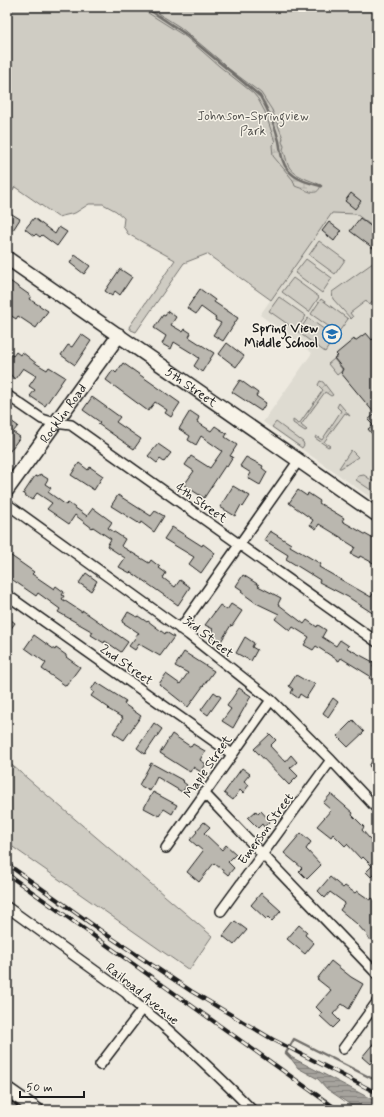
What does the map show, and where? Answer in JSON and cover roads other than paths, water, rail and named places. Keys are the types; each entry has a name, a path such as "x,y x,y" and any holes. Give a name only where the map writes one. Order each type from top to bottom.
{"street":[{"name":"5th Street","path":"7,258 377,515"},
{"name":"Rocklin Road","path":"7,490 119,335"},
{"name":"4th Street","path":"7,395 42,419 55,423 71,425 377,642"},
{"path":"180,629 298,460"},
{"name":"3rd Street","path":"7,504 180,629 271,700 377,809"},
{"name":"2nd Street","path":"7,595 232,754"},
{"name":"Maple Street","path":"166,848 271,700"},
{"name":"Emerson Street","path":"221,911 330,760"},
{"path":"204,793 377,974"},
{"name":"Railroad Avenue","path":"7,907 126,993 134,1003 162,1024 252,1110"},
{"path":"343,1049 377,1002"},
{"path":"100,1065 142,1010"},
{"path":"7,1089 37,1110"}],"waterway":[{"path":"145,7 184,33 260,96 275,129 286,167 299,179 321,186"},
{"path":"291,1058 286,1053 294,1039 377,1081"}],"railway":[{"path":"7,864 107,935 191,991 272,1039 377,1093"},
{"path":"7,874 338,1110"}],"place":[{"name":"Spring View Middle School","path":"332,334"}],"park label":[{"name":"Johnson-Springview Park","path":"253,122"}]}
